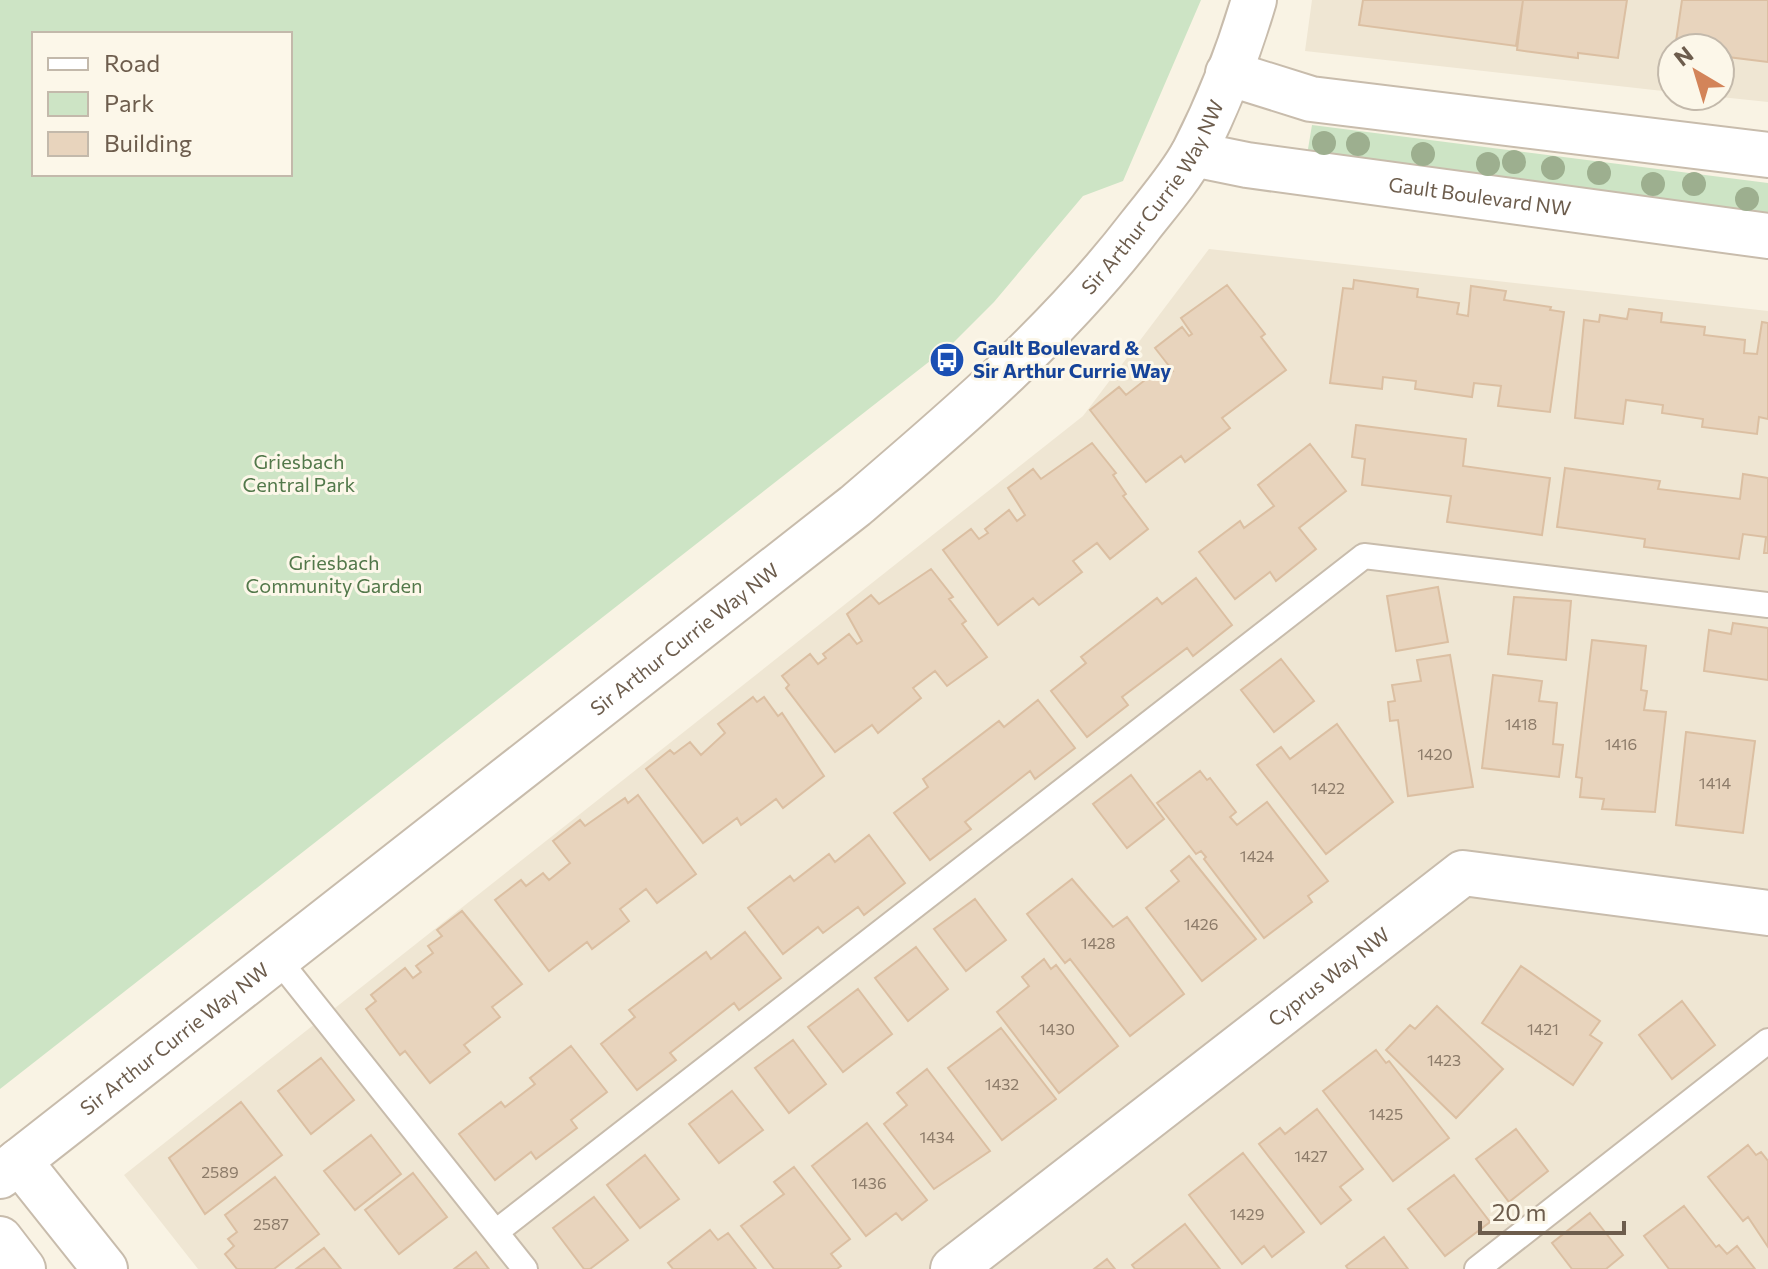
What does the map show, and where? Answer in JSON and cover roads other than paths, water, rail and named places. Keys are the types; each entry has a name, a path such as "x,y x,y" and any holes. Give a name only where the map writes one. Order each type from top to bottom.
{"street":[{"name":"Sir Arthur Currie Way NW","path":"9,1169 855,506 991,390 1037,346 1118,256 1193,154 1228,73 1254,0"},
{"path":"1228,73 1311,99 1768,155"},
{"name":"Gault Boulevard NW","path":"1193,154 1247,165 1768,236"},
{"name":"Cyprus Way NW","path":"953,1269 1463,873 1768,913"},
{"path":"9,1169 105,1269"},
{"path":"0,1239 23,1269"}],"lane":[{"path":"497,1231 1364,556 1768,605"},
{"path":"277,958 525,1269"},
{"path":"1477,1269 1768,1041"}],"place":[{"name":"Gault Boulevard & Sir Arthur Currie Way","path":"947,360"}],"park label":[{"name":"Griesbach Central Park","path":"299,474"},
{"name":"Griesbach Community Garden","path":"334,574"}]}
